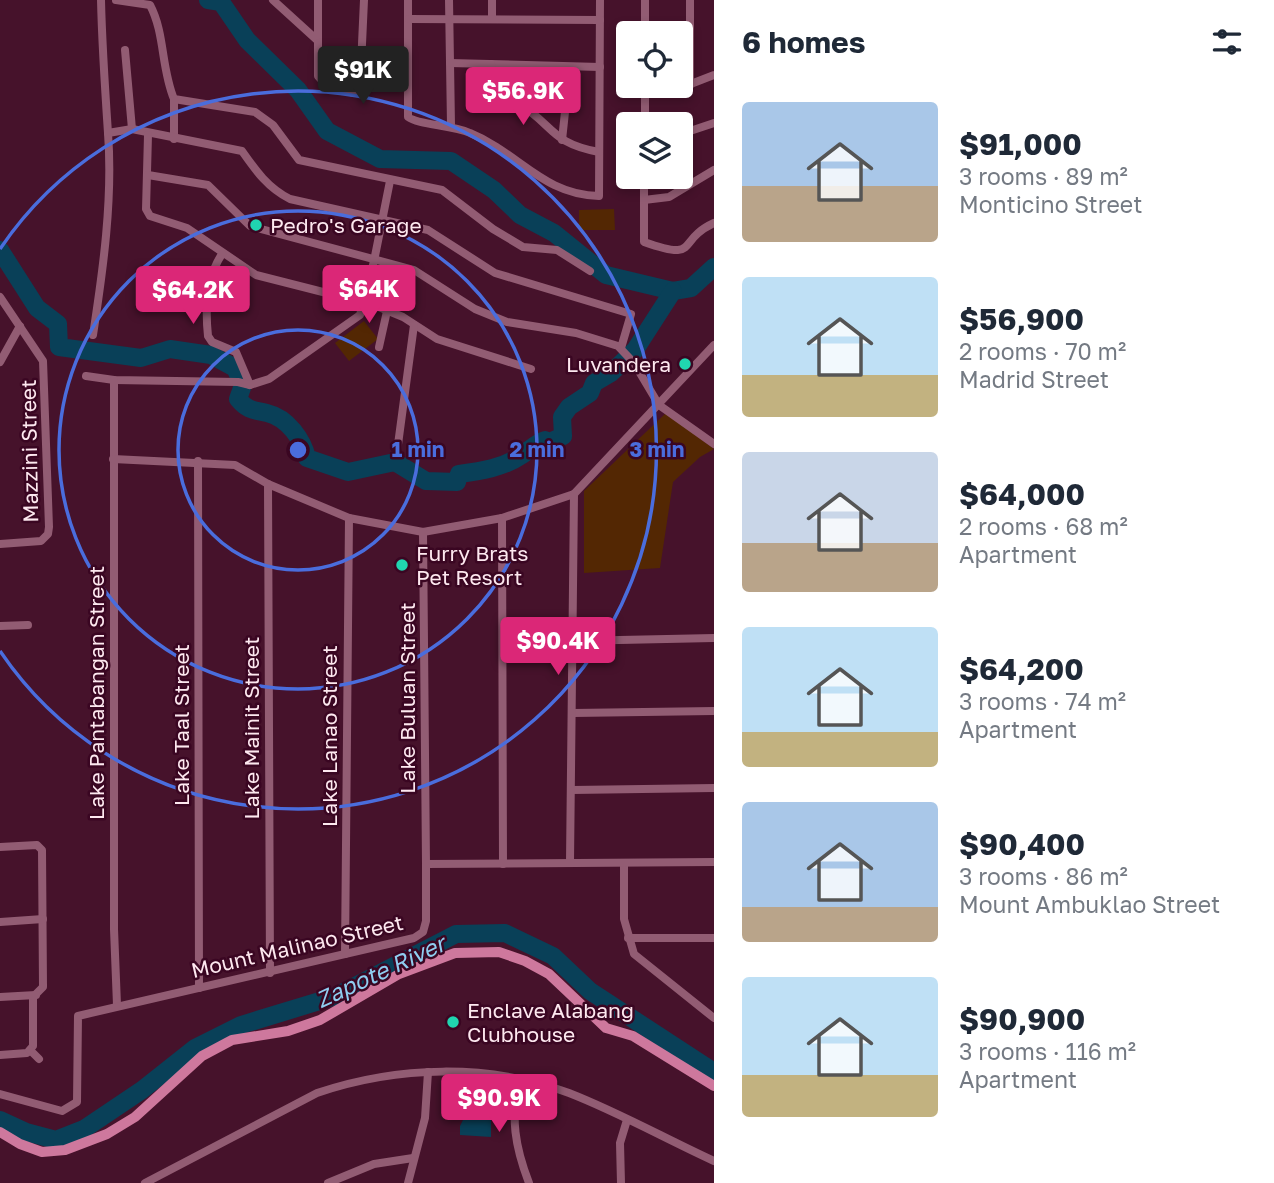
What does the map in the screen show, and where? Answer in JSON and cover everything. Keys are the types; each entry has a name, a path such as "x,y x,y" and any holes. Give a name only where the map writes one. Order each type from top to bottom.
{"street":[{"path":"93,335 106,211 108,133 103,87 101,0"},
{"path":"116,0 150,5 158,20 166,79 174,99 174,139"},
{"path":"273,0 317,40"},
{"path":"318,0 320,82 358,92 364,0"},
{"path":"408,0 408,117 414,121 451,125 505,150 560,190 599,196 600,0"},
{"path":"449,0 451,125"},
{"path":"492,0 492,19"},
{"path":"645,0 645,21"},
{"path":"690,0 690,21"},
{"path":"409,19 600,20"},
{"path":"125,50 132,129"},
{"path":"450,63 600,67"},
{"path":"491,64 497,97 517,102 562,105 565,112 562,140"},
{"path":"693,84 714,75"},
{"path":"174,99 255,112 272,125 299,160 442,190 493,229 523,247 557,250 590,271"},
{"path":"517,102 573,147 599,152"},
{"path":"693,130 714,123"},
{"path":"108,133 132,129 148,135 242,152 260,176 278,193 290,199 428,230 495,273 631,314 623,350"},
{"path":"148,135 146,209 150,216 187,228 241,268 264,278 387,311 438,340 531,369"},
{"path":"644,200 669,197 714,170"},
{"path":"148,174 208,185 250,226 414,271 475,309 507,322 576,333 623,350 659,405 714,444"},
{"path":"86,376 114,380 244,384 269,379 360,315 390,181"},
{"path":"644,189 644,242 681,252 688,248 703,228 714,223"},
{"path":"222,254 208,289 208,336 212,342 236,352 244,384"},
{"name":"Mazzini Street","path":"0,297 38,353 45,371 48,534 41,541 0,544"},
{"path":"379,347 387,311"},
{"path":"397,452 414,325"},
{"path":"0,362 20,326"},
{"path":"113,459 198,461 235,465 268,484 349,518 423,532 502,518 574,494 714,347"},
{"name":"Lake Pantabangan Street","path":"114,380 114,915 117,1005"},
{"name":"Lake Taal Street","path":"198,461 199,988"},
{"name":"Lake Mainit Street","path":"268,484 270,973"},
{"path":"570,862 574,494"},
{"name":"Lake Lanao Street","path":"345,954 349,518"},
{"path":"502,518 503,864"},
{"name":"Lake Buluan Street","path":"423,532 426,864"},
{"path":"0,626 28,625"},
{"path":"572,641 714,638"},
{"path":"573,713 714,711"},
{"path":"572,789 714,788"},
{"path":"0,847 37,845 42,850 43,919 43,987 36,995 33,1046 27,1053 0,1055"},
{"path":"426,864 714,862"},
{"path":"624,863 624,919 634,954 714,1018"},
{"name":"Mount Malinao Street","path":"0,1094 46,1109 62,1111 77,1102 78,1016 414,938 423,932 426,921 426,864"},
{"path":"0,922 43,919"},
{"path":"628,938 714,938"},
{"path":"0,1132 42,1152 65,1150 107,1134 135,1117 202,1056 233,1040 288,1031 320,1020 399,974 455,953 499,952 525,961 549,974 606,1028 633,1036 714,1086"},
{"path":"0,997 36,995"},
{"path":"30,1050 39,1059"},
{"path":"145,1183 317,1093 355,1082 428,1072 454,1071 517,1079 566,1092 714,1161"},
{"path":"408,1183 425,1118 428,1072"},
{"path":"517,1079 514,1133 529,1183"},
{"path":"621,1183 620,1143 627,1120"},
{"path":"328,1183 374,1164 413,1158"}],"shaded area":[{"path":"614,209 615,230 579,230 579,210"},
{"path":"364,321 378,339 349,361 335,343"},
{"path":"666,413 714,449 700,457 673,482 660,568 584,573 584,491"}],"water":[{"path":"486,1116 491,1119 491,1137 460,1135 464,1118"}],"waterway":[{"path":"208,0 221,2 247,40 298,90 327,131 380,159 451,161 494,190 520,215 554,233 606,275 673,291 691,288 714,267"},
{"path":"0,250 37,308 58,324 59,347 141,358 170,349 211,355 235,368 243,385 238,399 245,406 275,416 288,425 298,437 307,458 348,472 395,462 426,481 457,482 459,474 500,466 542,441 550,442 563,436 562,417 569,407 590,393 594,383 611,373 635,350 673,291"},
{"name":"Zapote River","path":"0,1120 26,1132 56,1140 84,1129 142,1090 195,1048 241,1025 336,996 456,934 505,933 553,956 590,991 714,1072"}],"place":[{"name":"Pedro's Garage","path":"256,225"},
{"name":"Luvandera","path":"685,364"},
{"name":"Furry Brats Pet Resort","path":"402,565"},
{"name":"Enclave Alabang Clubhouse","path":"453,1022"}]}
